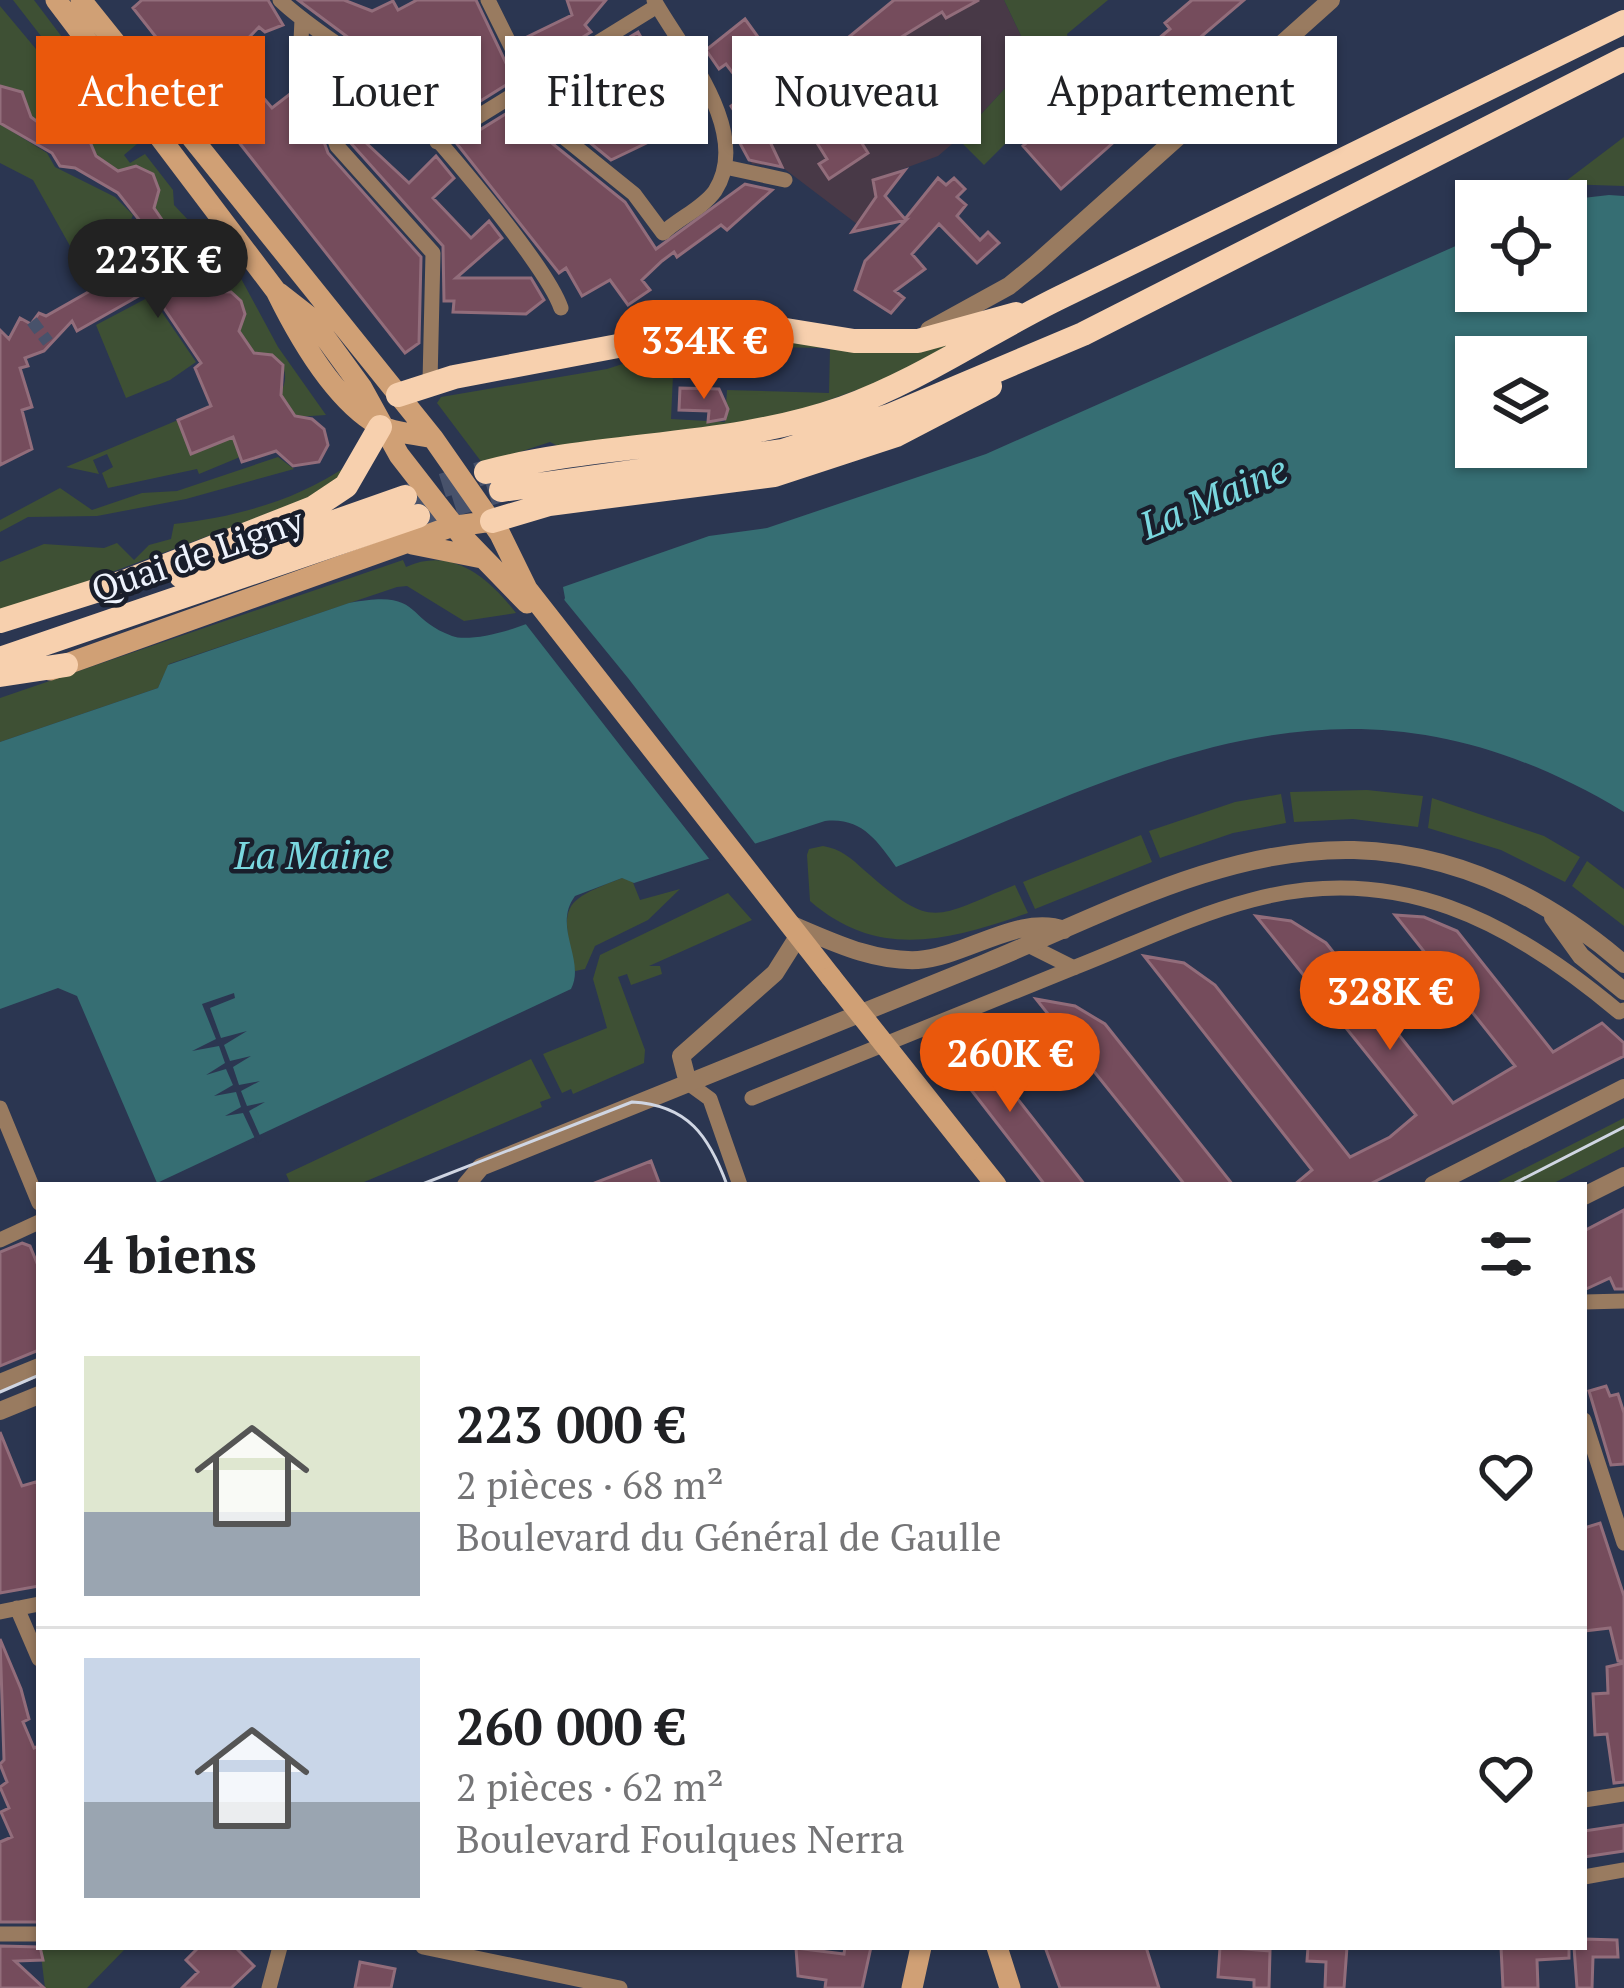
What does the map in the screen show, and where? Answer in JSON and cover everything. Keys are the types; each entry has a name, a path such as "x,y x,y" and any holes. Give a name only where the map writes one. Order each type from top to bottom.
{"highway":[{"path":"1624,22 1030,312 934,368 781,428 493,481 783,452 1010,368 1624,59"},
{"path":"1541,104 1624,78"},
{"path":"398,395 430,382 692,332 785,330 918,341 1030,312"},
{"path":"496,528 549,504 706,488 797,468 945,413 978,396 1010,368"},
{"path":"0,621 128,580 314,508 346,486 380,427"},
{"name":"Quai de Ligny","path":"0,634 411,506 0,658"},
{"path":"0,675 66,665"}],"main road":[{"path":"56,0 276,291 292,324 344,394 380,427 471,552 556,626"},
{"path":"81,0 433,438 496,528 527,589 993,1182"},
{"path":"380,427 398,395"},
{"path":"380,427 433,438"},
{"path":"0,686 455,525 496,528"},
{"path":"406,543 471,552"},
{"path":"912,1988 919,1950"},
{"path":"998,1950 1010,1988"}],"street":[{"path":"280,0 324,36"},
{"path":"488,0 506,36"},
{"path":"891,341 930,330 1036,264 1331,0"},
{"path":"571,144 634,194 663,233 712,195 725,167 720,117 655,3 604,36"},
{"path":"302,20 301,41 337,146 433,253 430,382"},
{"path":"439,144 547,279 561,308"},
{"path":"725,167 785,180"},
{"path":"468,1182 481,1167 1166,887 1292,852 1405,856 1527,894 1573,921 1624,964"},
{"path":"752,1098 1254,899 1297,891 1369,890 1440,903 1511,931 1618,1012 1624,1010"},
{"path":"1527,894 1564,926 1582,956 1624,991"},
{"path":"739,1182 710,1099 688,1083 681,1057 775,973 792,926 863,953 911,960 952,953 1041,924 1064,930"},
{"path":"1028,945 1074,968"},
{"path":"1439,1182 1624,1088"},
{"path":"0,1108 36,1196"},
{"path":"1587,1194 1624,1176"},
{"path":"0,1240 36,1223"},
{"path":"1587,1302 1624,1300"},
{"path":"0,1383 36,1368"},
{"path":"0,1411 36,1396"},
{"path":"1587,1429 1624,1544"},
{"path":"8,1610 36,1654"},
{"path":"1587,1800 1624,1794"},
{"path":"1587,1876 1624,1870"},
{"path":"0,1934 36,1934"},
{"path":"269,1988 279,1950"},
{"path":"437,1950 620,1988"}],"shaded area":[{"path":"13,0 34,0 61,36 41,36"},
{"path":"930,0 1004,0 1021,36 1005,36 1005,88 981,114 981,36 875,36"},
{"path":"1004,0 1108,0 1067,36 1021,36"},
{"path":"0,6 36,49 36,121 22,92 0,87"},
{"path":"1005,88 1005,144 984,165 963,144 981,144 981,114"},
{"path":"0,124 47,153 55,167 115,197 133,215 127,229 74,253 33,180 0,163"},
{"path":"1624,137 1624,186 1567,180"},
{"path":"90,144 137,144 124,155 130,163 145,154 173,190 174,205 238,273 278,347 326,415 296,417 280,394 285,378 282,365 271,356 255,354 238,329 245,316 239,299 214,293 196,269 202,252 196,237 186,230 169,231 153,206 159,192 153,174 136,166 120,172 95,156"},
{"path":"741,144 952,144 938,156 873,180 876,197 857,224 782,167 752,164"},
{"path":"151,296 196,362 170,380 126,398 96,325"},
{"path":"756,339 954,344 879,382 776,419 560,447 550,442 483,464 437,403 441,397 607,369 672,348 687,360 686,376 673,375 671,419 725,422 727,390 829,393 830,348 707,346"},
{"path":"178,420 191,453 233,437 240,457 199,474 197,469 108,488 102,473 113,467 107,454 93,460 99,474 66,467"},
{"path":"278,457 294,469 186,499 97,516 28,517 0,532 0,520 60,488 92,510 142,493 177,491"},
{"path":"347,466 333,489 0,614 0,562 44,544 104,548 117,543 134,560 149,545 171,539 174,524 264,505 307,489"},
{"path":"403,560 406,567 439,560 468,569 516,613 464,621 407,586 397,587 169,664 158,688 0,742 0,698"},
{"path":"1367,790 1423,796 1418,827 1353,819 1294,822 1290,792"},
{"path":"1281,794 1286,823 1233,833 1160,858 1149,831 1235,802"},
{"path":"1432,798 1544,836 1580,857 1565,882 1501,850 1428,828"},
{"path":"1141,835 1152,862 1035,909 1023,882"},
{"path":"823,846 845,855 887,890 921,910 950,911 1015,885 1028,913 942,937 915,940 862,932 810,901 807,855 809,849"},
{"path":"1587,861 1624,889 1624,926 1572,886"},
{"path":"622,878 632,880 640,900 680,889 648,920 595,946 585,969 575,971 568,932 570,909 586,894"},
{"path":"728,893 752,920 649,966 660,966 662,974 631,985 627,974 618,977 645,1050 644,1063 573,1094 571,1089 562,1093 543,1054 607,1028 593,979 600,955"},
{"path":"531,1059 551,1098 540,1102 542,1107 364,1182 290,1182 286,1174"},
{"path":"1624,1118 1624,1147 1556,1182 1498,1182"},
{"path":"40,1950 124,1950 87,1988 45,1988"}],"water":[{"name":"La Maine","path":"1624,196 1624,812 1525,763 1432,736 1343,729 1256,738 1170,759 896,867 858,827 825,821 634,883 622,878 575,896 567,920 575,967 571,989 159,1182 77,996 58,988 0,1009 0,742 158,688 168,665 349,603 401,603 452,636 478,637 548,614 565,598 563,587 709,536 767,528 986,454 1455,246 1455,312 1587,312 1587,198"}],"pier":[{"path":"557,591 757,846 711,861 626,753 521,618 557,603"},
{"path":"234,993 235,998 210,1008 221,1038 247,1031 224,1045 230,1061 251,1056 233,1067 239,1085 260,1081 241,1091 247,1106 265,1102 249,1111 262,1140 257,1143 243,1113 225,1116 241,1107 236,1092 214,1096 233,1085 226,1069 206,1075 225,1063 219,1046 192,1051 216,1039 202,1004"}],"building":[{"path":"142,0 268,0 283,25 265,32 259,27 250,36 155,36 133,8"},
{"path":"298,0 344,0 372,11 393,1 398,10 417,0 476,0 505,61 505,86 481,101 481,36 346,36"},
{"path":"567,0 606,0 585,25 591,32 585,36 529,36 572,15"},
{"path":"894,0 979,0 946,18 942,12 903,36 850,36"},
{"path":"1192,0 1244,0 1202,36 1162,36 1170,29 1165,23"},
{"path":"745,19 757,36 732,36 732,72 726,64 719,69 708,48"},
{"path":"0,86 22,92 36,121 36,144 0,123"},
{"path":"289,95 289,144 325,144 421,257 419,343 405,353 240,144 265,144 265,100 272,108"},
{"path":"505,114 505,144 553,144 625,202 656,249 745,184 772,190 727,230 721,225 677,257 674,252 662,261 642,280 650,290 628,305 610,280 582,296 566,268 559,273 457,144 481,144 481,129"},
{"path":"36,144 91,144 96,156 118,171 136,166 153,174 159,190 154,208 169,230 194,230 202,252 197,270 213,291 231,292 241,301 245,314 239,331 254,353 272,355 283,365 281,395 295,416 312,419 324,429 328,445 319,462 293,466 276,451 242,462 233,437 191,454 178,420 211,406 195,368 201,363 151,289 77,331 72,321 44,351 25,358 28,366 20,368 32,407 22,410 32,449 0,465 0,330 9,339 20,318 31,324 39,313 46,316 90,291 83,280 129,254 136,264 163,250 118,193 75,168 60,166 52,153"},
{"path":"352,144 367,144 409,183 436,156 454,178 433,198 471,238 489,221 502,238 456,278 531,278 544,300 526,314 453,312 454,301 444,301 443,246"},
{"path":"591,144 644,144 611,160"},
{"path":"740,144 771,144 782,167 749,160"},
{"path":"818,144 862,144 868,153 829,179 819,164 827,159"},
{"path":"1025,144 1112,144 1061,189"},
{"path":"905,170 885,196 905,219 938,178 946,185 954,178 965,189 957,197 966,205 957,216 980,240 988,232 999,243 977,263 939,224 912,254 925,269 895,291 904,298 891,313 855,290 865,261 906,220 852,232 876,197 873,180"},
{"path":"680,388 719,389 728,409 725,419 708,422 709,411 679,410"},
{"path":"1395,915 1424,917 1457,931 1553,1052 1602,1023 1624,1043 1624,1056 1374,1182 1298,1182 1312,1170 1144,956 1184,963 1215,985 1350,1157 1390,1137 1416,1115 1256,916 1291,921 1326,943 1453,1103 1515,1066"},
{"path":"1036,999 1075,1006 1105,1024 1231,1182 1183,1182"},
{"path":"934,1042 962,1044 984,1056 1083,1182 1043,1182"},
{"path":"651,1161 659,1182 597,1182"},
{"path":"1624,1210 1624,1289 1615,1289 1610,1278 1587,1289 1587,1229"},
{"path":"22,1243 30,1246 36,1261 36,1351 0,1366 0,1252"},
{"path":"1606,1386 1610,1396 1618,1394 1624,1413 1624,1464 1611,1465 1589,1391"},
{"path":"0,1432 22,1486 36,1482 36,1587 0,1593"},
{"path":"1600,1523 1624,1596 1624,1661 1618,1661 1610,1628 1587,1631 1587,1527"},
{"path":"0,1639 21,1689 29,1719 23,1722 36,1747 36,1922 0,1922 0,1842 12,1837 1,1812 9,1808 0,1787 7,1782 0,1764 4,1760"},
{"path":"1624,1663 1624,1782 1614,1783 1607,1734 1595,1735 1593,1694 1608,1693 1607,1667"},
{"path":"1624,1825 1624,1851 1587,1857 1587,1831"},
{"path":"1587,1939 1617,1940 1618,1957 1593,1957 1592,1988 1577,1988 1574,1950 1587,1950"},
{"path":"0,1946 41,1950 43,1960 15,1961 44,1988 0,1988"},
{"path":"196,1950 238,1950 254,1966 231,1988 182,1988 198,1972 186,1960"},
{"path":"796,1950 844,1954 845,1950 870,1950 862,1988 825,1988 826,1980 798,1976"},
{"path":"1046,1950 1147,1950 1159,1988 1060,1988"},
{"path":"1220,1950 1270,1951 1269,1988 1254,1988 1254,1980 1218,1977"},
{"path":"1308,1950 1347,1950 1344,1988 1325,1988 1326,1962 1307,1961"},
{"path":"1501,1950 1569,1950 1569,1958 1537,1960 1538,1988 1503,1988"},
{"path":"360,1962 395,1969 391,1988 355,1988"}],"tunnel":[{"path":"32,321 48,342"},
{"path":"408,496 486,472"},
{"path":"420,515 501,490"}],"tram line":[{"path":"428,1182 632,1102 668,1109 694,1126 726,1182"},
{"path":"1517,1182 1624,1127"},
{"path":"0,1392 36,1376"}]}
